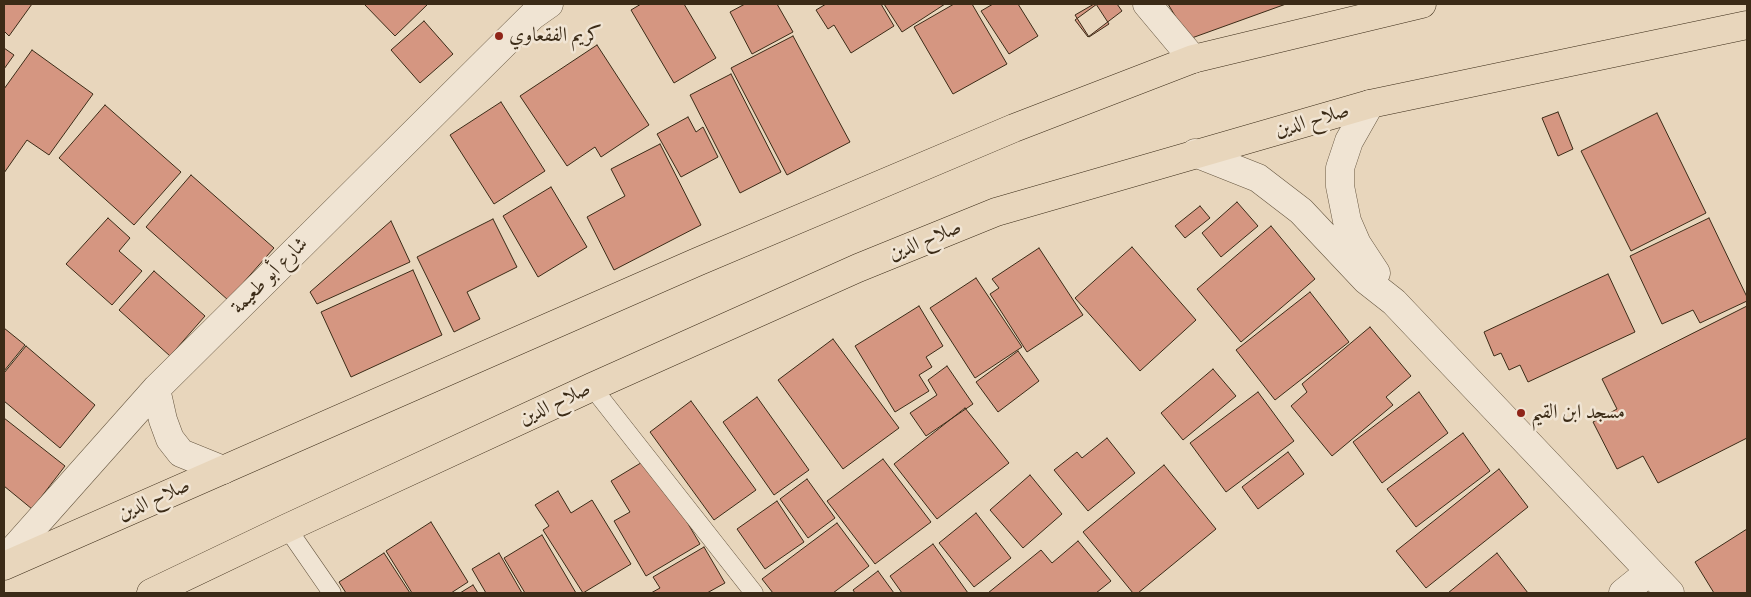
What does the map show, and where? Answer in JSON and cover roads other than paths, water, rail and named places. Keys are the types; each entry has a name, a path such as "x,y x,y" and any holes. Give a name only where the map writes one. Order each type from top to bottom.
{"highway":[{"name":"صلاح الدين","path":"4,566 706,258 1014,128 1193,59 1422,4"},
{"name":"صلاح الدين","path":"151,593 592,386 858,268 996,212 1370,104 1747,25"}],"street":[{"path":"1147,4 1193,59"},
{"name":"شارع أبو طعيمة","path":"4,560 156,389 534,8"},
{"path":"1370,104 1349,141 1340,168 1340,186 1347,221 1358,244 1394,302"},
{"path":"1195,153 1258,178 1300,211 1366,280 1394,302 1670,593"},
{"path":"156,389 163,420 170,439 181,454 224,470"},
{"path":"1623,593 1650,572"}],"lane":[{"path":"592,386 754,593"},
{"path":"287,528 332,593"}],"place":[{"name":"كريم الفقعاوي","path":"499,36"},
{"name":"مسجد ابن القيم","path":"1521,413"}]}
